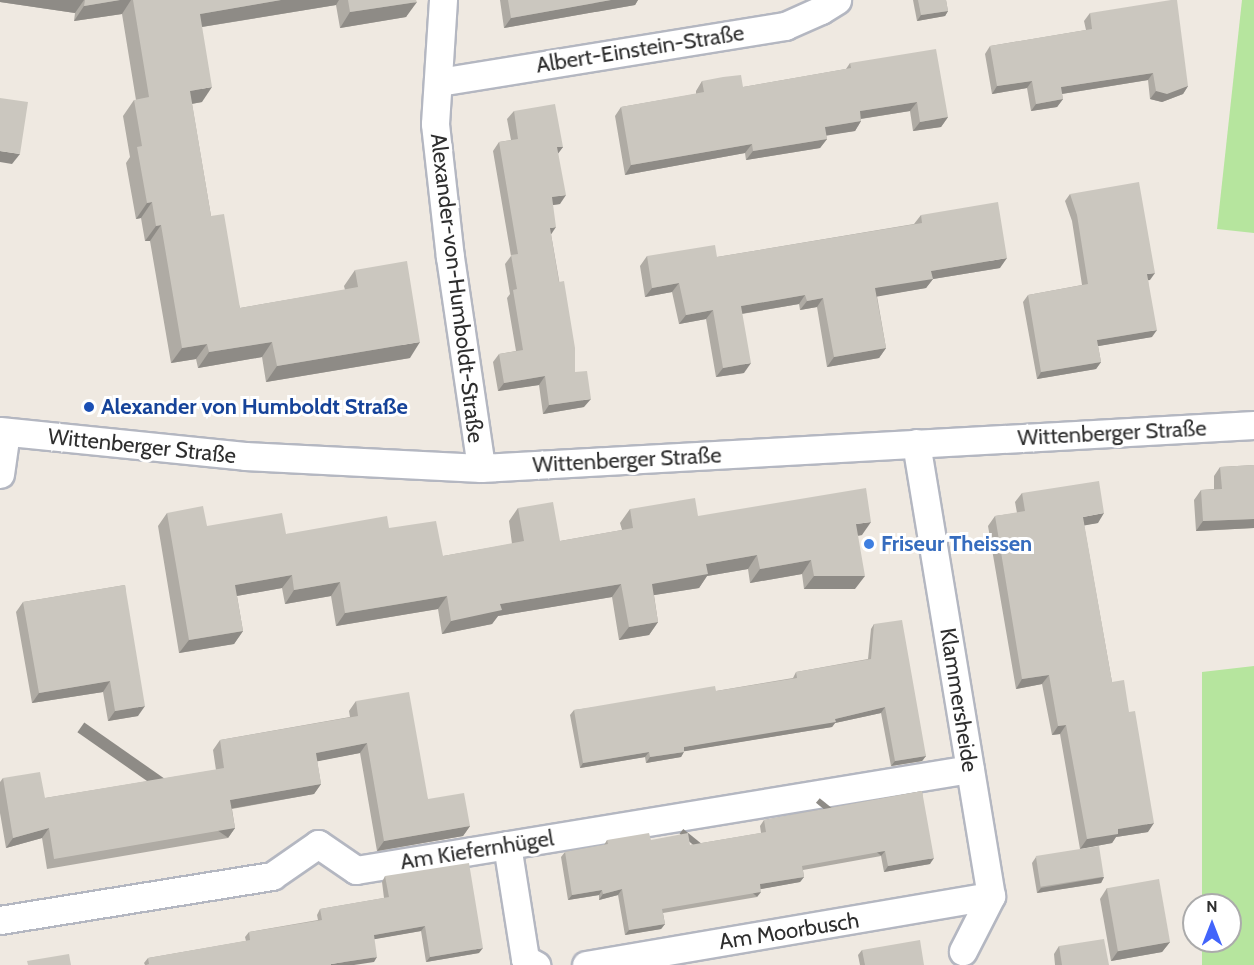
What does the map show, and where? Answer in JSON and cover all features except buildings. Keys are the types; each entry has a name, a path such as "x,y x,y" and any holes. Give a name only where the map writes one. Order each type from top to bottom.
{"street":[{"name":"Alexander-von-Humboldt-Straße","path":"442,0 435,124 481,468"},
{"name":"Albert-Einstein-Straße","path":"439,82 785,26 837,0"},
{"name":"Wittenberger Straße","path":"3,431 244,456 481,468 1254,425"},
{"path":"0,474 3,431"},
{"name":"Klammersheide","path":"916,443 992,896"},
{"name":"Am Kiefernhügel","path":"0,920 272,876 318,844 356,870 970,769"},
{"path":"507,845 525,959 536,965"},
{"path":"963,951 992,896"},
{"name":"Am Moorbusch","path":"586,965 992,896"}],"green space":[{"path":"1242,0 1254,0 1254,233 1217,229"},
{"path":"1254,666 1254,965 1202,965 1202,953 1242,953 1242,893 1202,893 1202,672"}],"place":[{"name":"Alexander von Humboldt Straße","path":"89,407"},
{"name":"Friseur Theissen","path":"869,544"}]}
